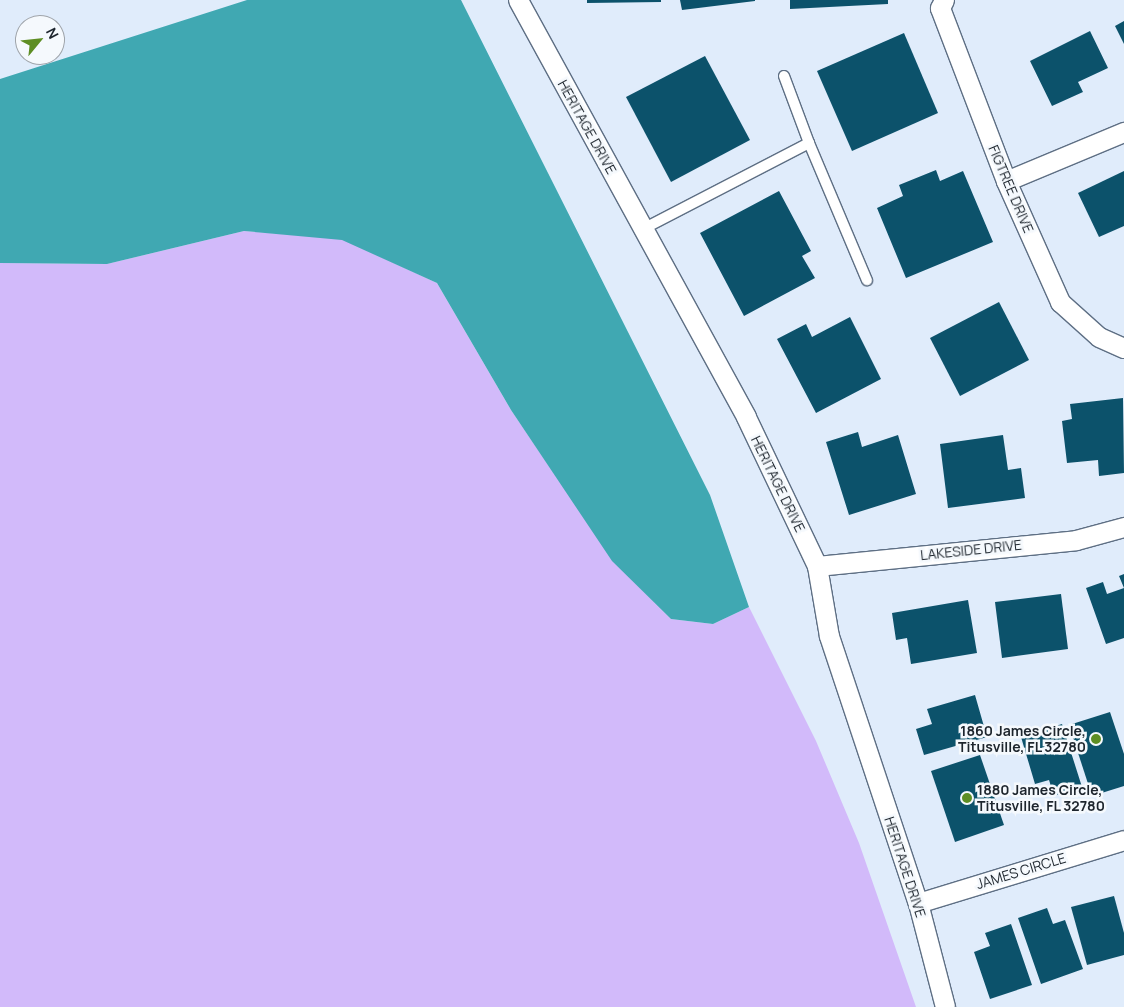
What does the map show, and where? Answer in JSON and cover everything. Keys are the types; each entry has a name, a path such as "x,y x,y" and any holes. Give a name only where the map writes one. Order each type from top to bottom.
{"street":[{"name":"HERITAGE DRIVE","path":"518,0 746,417 817,566 829,636 918,903 945,1007"},
{"name":"FIGTREE DRIVE","path":"944,0 940,8 1006,181 1060,302 1099,337 1124,348"},
{"path":"1006,181 1124,132"},
{"name":"LAKESIDE DRIVE","path":"817,566 1076,540 1124,527"},
{"name":"JAMES CIRCLE","path":"918,903 1124,840"}],"lane":[{"path":"784,76 809,143 867,280"},
{"path":"643,229 809,143"}],"shaded area":[{"path":"244,231 342,239 437,283 511,410 613,561 671,619 713,624 749,607 816,741 859,843 916,1007 0,1007 0,263 107,264"}],"water":[{"path":"247,0 461,0 710,495 749,607 713,624 671,619 612,561 511,410 437,283 342,240 244,231 107,264 0,263 0,79 44,65 65,65 65,58"}],"building":[{"path":"587,0 661,0 661,2 587,3"},
{"path":"680,0 755,0 755,1 682,10"},
{"path":"790,0 888,0 888,4 790,9"},
{"path":"1124,21 1124,44 1115,26"},
{"path":"1090,31 1108,68 1078,82 1083,92 1052,106 1030,61"},
{"path":"904,33 938,113 852,151 817,71"},
{"path":"705,56 750,140 671,182 626,97"},
{"path":"936,170 940,181 963,171 993,242 906,278 877,208 903,196 899,185"},
{"path":"1124,171 1124,226 1099,237 1078,193"},
{"path":"779,191 811,251 802,256 815,278 744,316 700,233"},
{"path":"999,302 1029,360 960,396 930,338"},
{"path":"850,317 881,379 816,413 777,339 806,324 812,337"},
{"path":"1123,398 1124,473 1099,476 1098,460 1067,463 1062,421 1072,419 1070,404"},
{"path":"858,432 862,447 898,435 916,494 849,515 826,442"},
{"path":"1003,435 1008,470 1021,468 1025,498 948,508 940,444"},
{"path":"1124,574 1124,588 1119,576"},
{"path":"1103,582 1107,594 1124,588 1124,638 1106,644 1086,588"},
{"path":"1061,594 1068,649 1002,658 995,602"},
{"path":"968,600 977,653 911,664 907,638 896,640 892,613"},
{"path":"975,695 987,737 924,755 916,729 932,724 927,709"},
{"name":"1860 James Circle, Titusville, FL 32780","path":"1110,712 1124,754 1124,786 1092,796 1069,725"},
{"path":"1062,724 1082,787 1054,796 1049,780 1035,784 1021,737"},
{"name":"1880 James Circle, Titusville, FL 32780","path":"980,755 1004,825 955,842 931,771"},
{"path":"1114,896 1124,933 1124,955 1087,965 1071,907"},
{"path":"1047,908 1053,924 1065,920 1083,969 1041,984 1018,918"},
{"path":"1011,924 1032,985 990,999 974,952 990,946 985,933"}],"place":[{"name":"1860 James Circle, Titusville, FL 32780","path":"1096,739"},
{"name":"1880 James Circle, Titusville, FL 32780","path":"967,798"}]}
